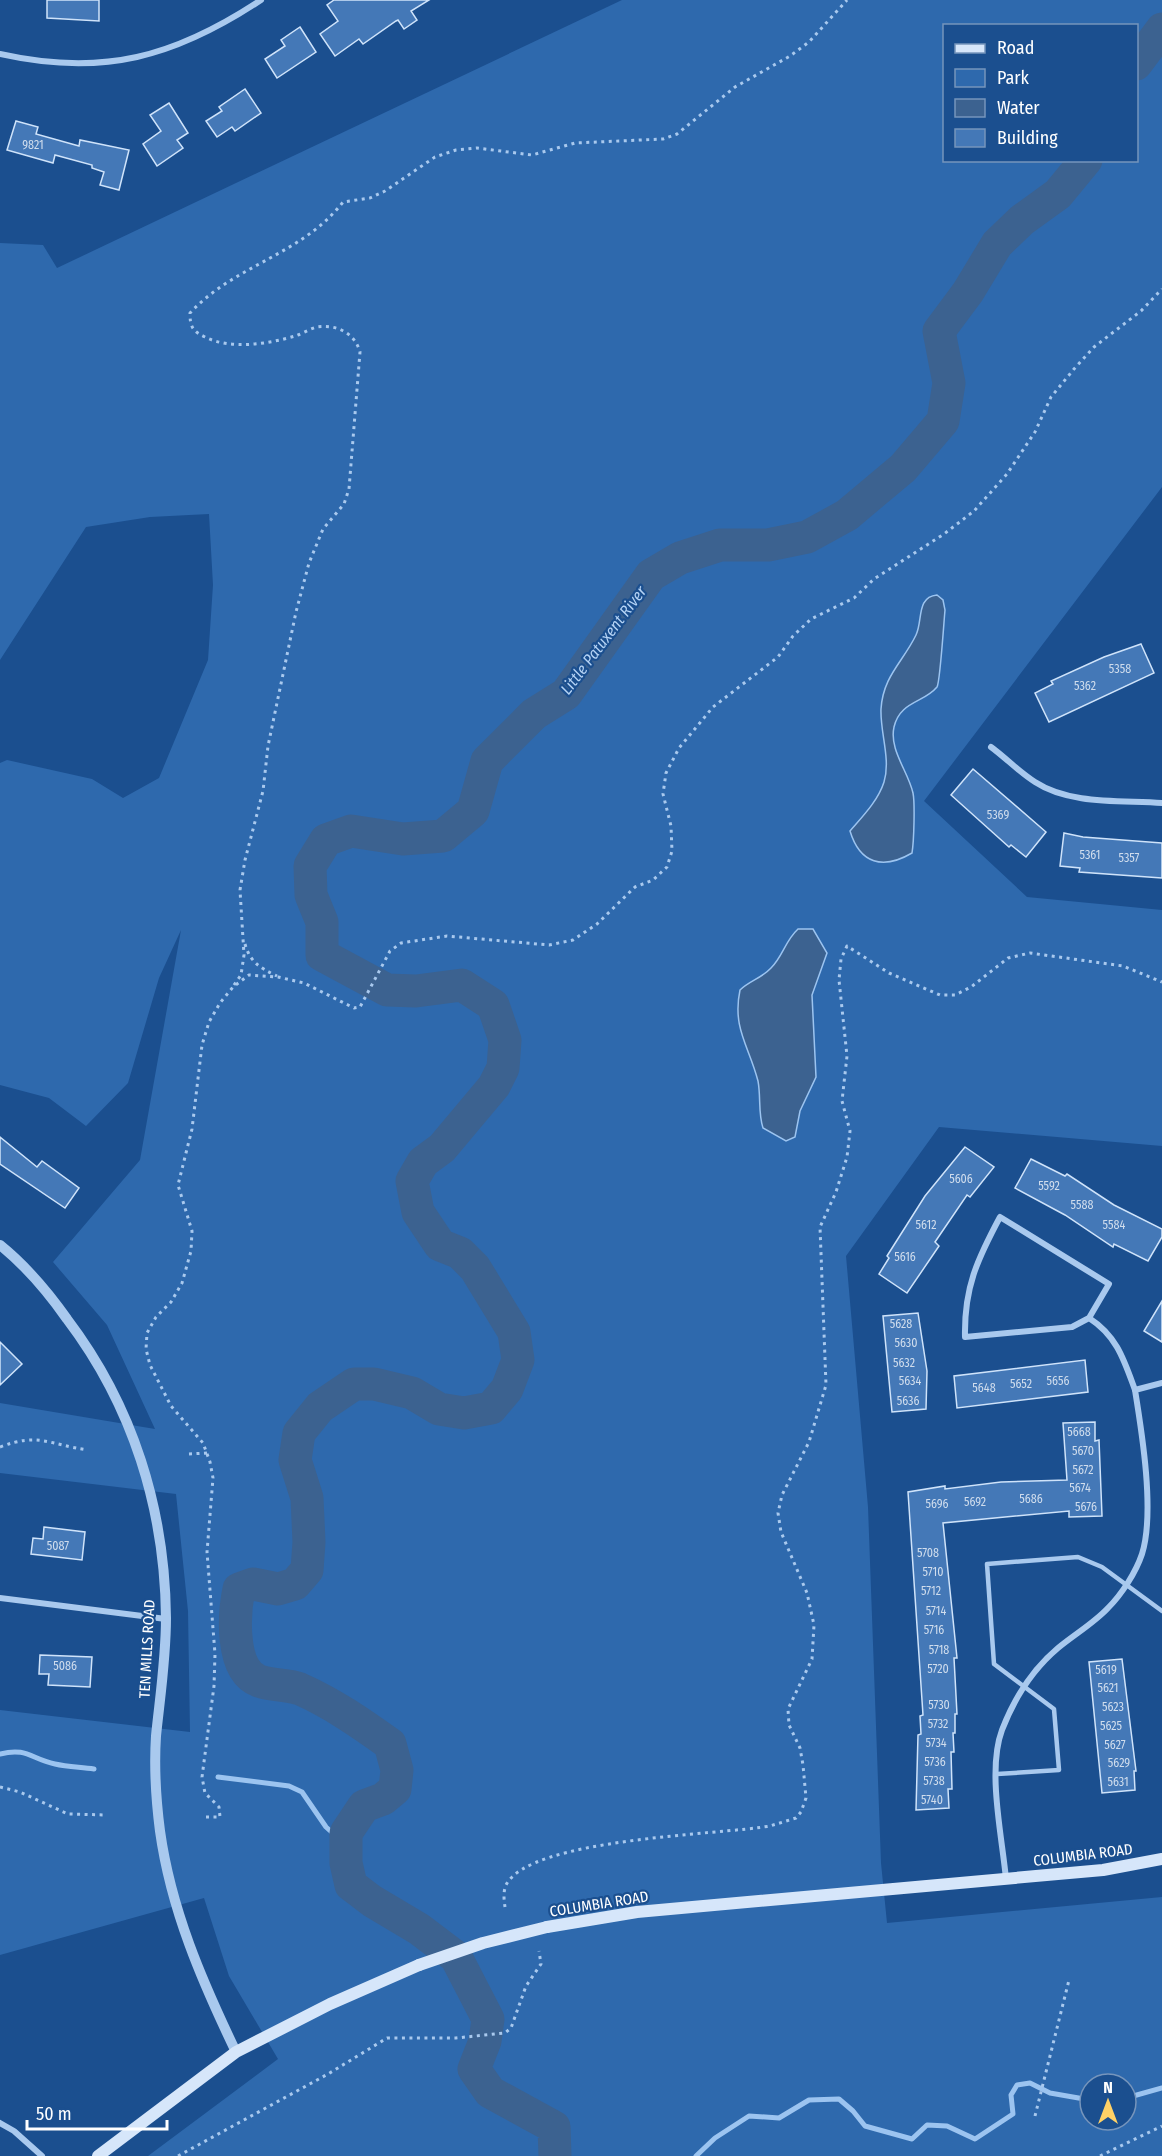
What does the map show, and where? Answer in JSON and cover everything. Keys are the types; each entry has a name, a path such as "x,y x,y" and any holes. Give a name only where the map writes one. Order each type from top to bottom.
{"main road":[{"name":"COLUMBIA ROAD","path":"98,2156 236,2052 330,2004 419,1965 483,1943 547,1927 637,1912 1103,1870 1162,1859"}],"street":[{"path":"0,54 52,64 119,62 191,41 261,0"},
{"path":"992,747 1035,782 1053,791 1076,797 1162,803"},
{"path":"1000,1217 1109,1284 1089,1318 1072,1327 965,1337 964,1308 970,1277 1000,1217"},
{"name":"TEN MILLS ROAD","path":"0,1245 47,1292 80,1336 110,1385 133,1433 153,1499 166,1619 156,1739 160,1829 167,1875 180,1921 204,1985 236,2052"},
{"path":"1006,1879 996,1774 1001,1732 1024,1685 1056,1650 1109,1607 1125,1586 1142,1553 1146,1530 1141,1423 1135,1390 1118,1346 1104,1328 1089,1318"},
{"path":"1135,1390 1162,1383"},
{"path":"0,1598 166,1619"},
{"path":"0,2123 14,2131 42,2156"}],"lane":[{"path":"996,1774 1059,1770 1054,1709 994,1664 987,1564 1078,1557 1102,1567 1162,1611"}],"path":[{"path":"206,1817 220,1817 219,1807 205,1793 202,1777 210,1726 215,1665 207,1552 213,1478 203,1443 188,1428 165,1396 150,1365 146,1349 147,1333 156,1317 171,1302 182,1283 191,1251 192,1231 178,1185 192,1129 202,1045 209,1022 241,975 243,940 240,890 245,860 263,791 268,746 296,612 309,563 323,528 344,504 349,489 360,352 356,340 345,331 317,327 297,336 266,343 213,341 194,332 190,324 190,313 201,301 228,283 302,242 322,226 343,202 370,198 385,191 435,157 456,150 477,148 532,155 575,143 663,139 677,134 735,87 790,56 809,42 847,0"},
{"path":"243,940 249,957 259,967 278,976 304,983 354,1008 360,1007 365,1001 390,951 401,943 447,936 517,944 549,945 573,940 597,924 634,887 653,880 667,867 672,851 672,826 663,794 666,773 679,748 712,708 778,657 793,636 811,619 854,598 874,579 944,534 974,511 1007,474 1035,432 1051,397 1074,369 1094,347 1141,311 1162,289"},
{"path":"506,1907 504,1892 514,1875 542,1860 572,1850 770,1826 796,1818 804,1807 806,1798 803,1765 800,1748 789,1725 788,1709 812,1659 814,1625 807,1593 781,1532 779,1503 809,1442 826,1385 820,1227 839,1184 847,1157 850,1131 842,1101 847,1056 839,980 841,960 847,946 889,973 940,995 955,995 971,987 1008,958 1030,953 1123,966 1162,982"},
{"path":"233,987 249,975 278,976"},
{"path":"0,1447 19,1439 35,1438 88,1450"},
{"path":"189,1454 207,1453"},
{"path":"0,1787 20,1792 68,1814 107,1815"},
{"path":"178,2156 328,2074 387,2038 456,2038 505,2033 517,2018 526,1986 541,1964 539,1951"},
{"path":"1035,2116 1070,1980"},
{"path":"1100,2156 1162,2126"}],"green space":[{"path":"622,0 1162,0 1162,487 924,801 1027,897 1162,910 1162,1146 939,1127 846,1256 868,1507 881,1863 887,1923 1162,1897 1162,2156 148,2156 278,2059 229,1976 204,1898 0,1955 0,1710 190,1732 188,1611 176,1494 0,1473 0,1403 155,1429 107,1325 53,1262 140,1160 181,930 159,978 128,1083 86,1126 49,1098 0,1085 0,763 7,760 92,779 123,798 159,778 208,660 213,585 209,514 150,517 86,527 0,660 0,243 43,245 57,268"}],"water":[{"path":"937,595 943,600 945,610 937,687 901,712 894,727 893,736 896,752 913,793 912,853 891,861 874,861 860,851 850,831 874,802 884,782 886,755 881,709 885,687 916,635 923,605 930,597"},
{"path":"798,929 813,929 827,953 812,995 816,1077 800,1111 795,1137 786,1141 763,1128 758,1081 740,1026 738,1003 740,990 771,968"}],"building":[{"path":"47,0 99,0 99,21 47,18"},
{"path":"334,0 429,0 411,11 417,20 404,29 398,20 363,44 359,39 335,56 320,34 338,21 327,5"},
{"path":"300,27 316,52 277,78 265,59 285,46 281,40"},
{"path":"245,89 261,113 235,131 232,127 217,137 206,121 222,111 219,107"},
{"path":"169,103 188,133 177,140 183,148 157,166 143,144 161,131 150,115"},
{"path":"16,121 38,127 36,134 79,146 80,140 129,150 119,190 100,185 104,172 92,168 92,165 55,155 53,163 7,150"},
{"path":"1141,644 1154,673 1049,722 1035,693 1053,684 1051,681 1104,657"},
{"path":"973,769 1046,832 1026,857 1011,845 1009,847 951,795"},
{"path":"1064,833 1083,837 1162,843 1162,878 1079,872 1080,868 1060,866"},
{"path":"0,1137 37,1167 42,1161 79,1188 65,1208 0,1164"},
{"path":"965,1147 994,1167 970,1197 967,1195 935,1242 939,1246 907,1293 879,1274 889,1258 887,1256 925,1196"},
{"path":"1031,1159 1065,1176 1067,1174 1114,1205 1162,1229 1162,1237 1148,1261 1114,1244 1113,1247 1065,1215 1015,1188"},
{"path":"1162,1301 1162,1342 1144,1331"},
{"path":"918,1313 927,1371 926,1409 892,1412 883,1316"},
{"path":"0,1342 22,1364 0,1385"},
{"path":"1085,1360 1088,1392 957,1408 954,1376"},
{"path":"1095,1422 1095,1441 1099,1440 1102,1516 1069,1517 1069,1511 943,1523 957,1658 954,1658 957,1714 955,1714 955,1733 953,1733 954,1752 951,1752 952,1789 948,1789 949,1808 916,1810 918,1735 921,1734 920,1716 923,1715 908,1492 945,1486 945,1489 1001,1482 1067,1480 1063,1423"},
{"path":"44,1527 85,1532 82,1560 31,1554 33,1538 43,1539"},
{"path":"40,1655 92,1657 90,1687 48,1685 49,1674 39,1674"},
{"path":"1122,1659 1136,1771 1134,1771 1135,1790 1102,1793 1089,1662"}],"waterway":[{"name":"Little Patuxent River","path":"1138,61 1162,29"},
{"name":"Little Patuxent River","path":"555,2156 554,2127 490,2092 474,2069 485,2041 488,2019 456,1957 419,1929 372,1901 351,1885 346,1863 346,1833 364,1806 383,1799 395,1789 397,1770 390,1744 346,1714 300,1689 269,1684 250,1675 243,1665 236,1640 235,1626 239,1589 253,1584 278,1589 295,1584 307,1570 309,1542 307,1498 295,1460 299,1433 320,1407 354,1384 374,1384 412,1393 439,1409 464,1413 491,1408 507,1389 518,1360 514,1332 475,1268 460,1253 440,1245 418,1212 412,1181 423,1162 442,1148 494,1086 503,1068 505,1040 493,1005 462,985 416,991 387,990 322,955 322,922 311,895 310,866 326,840 351,831 403,839 443,836 473,811 487,761 534,714 566,694 651,575 680,558 720,545 768,545 807,537 847,515 903,468 943,421 949,383 939,331 968,292 997,244 1022,220 1058,194 1084,162"},
{"path":"0,1754 17,1752 55,1764 94,1769"},
{"path":"218,1777 289,1786 302,1792 326,1827 346,1845"},
{"path":"696,2156 715,2138 749,2116 779,2118 809,2100 839,2099 865,2126 912,2139 927,2125 947,2126 975,2139 1013,2114 1011,2095 1017,2085 1030,2083 1050,2093 1078,2098"},
{"path":"1138,2095 1162,2088"}]}
